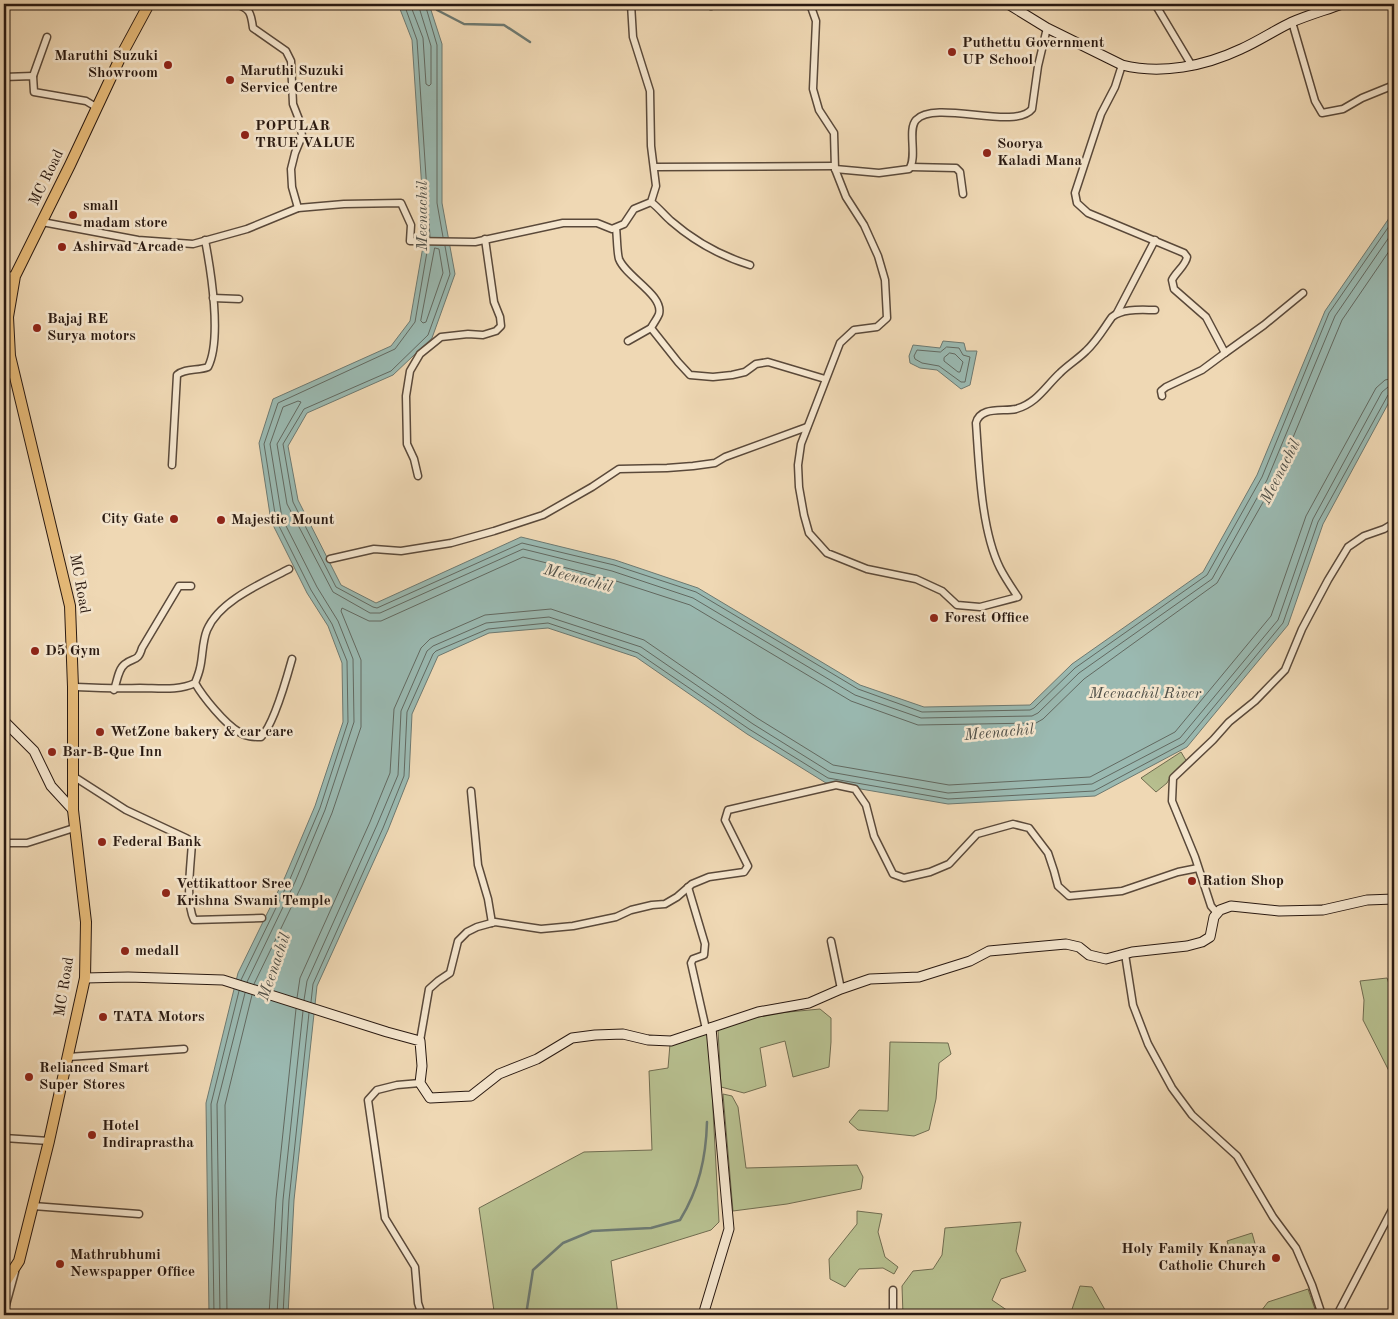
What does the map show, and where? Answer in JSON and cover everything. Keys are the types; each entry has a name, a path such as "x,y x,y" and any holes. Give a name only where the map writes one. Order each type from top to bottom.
{"main road":[{"name":"MC Road","path":"4,1284 19,1261 49,1141 85,978 86,922 73,810 73,687 70,606 7,356 8,317 15,276 70,165 96,107 149,4"},
{"path":"1008,4 1047,28 1122,65 1150,69 1192,66 1240,50 1292,22 1342,4"},
{"path":"4,721 34,751 51,786 73,810"},
{"path":"85,978 128,977 222,980 420,1041 422,1066 420,1083 430,1098 471,1096 499,1074 537,1059 572,1038 623,1034 648,1040 671,1041 758,1012 809,1003 870,979 919,977 970,961 990,951 1066,944 1079,948 1089,955 1106,959 1125,954 1202,942 1210,937 1214,916 1231,906 1278,911 1323,910 1367,900 1394,899"},
{"path":"703,1315 729,1230 708,1029"}],"street":[{"path":"235,4 244,6 249,11 253,28 286,50 291,61 293,104 300,122 302,136 290,169 292,187 298,208"},
{"path":"631,4 633,37 650,91 656,186 651,202"},
{"path":"810,4 816,21 813,89 819,110 834,133 834,168 846,197 864,225 878,256 885,280 887,318 877,328 854,330 840,343 801,444 798,465 799,487 804,515 809,533 827,552 867,569 916,579 942,591 957,605 980,607 1018,597 1000,567 987,525 980,475 977,418 989,411 1014,410 1028,405 1040,396 1059,374 1087,350 1117,313 1155,240"},
{"path":"1155,4 1192,66"},
{"path":"1292,22 1315,101 1322,113 1343,109 1362,98 1394,85"},
{"path":"911,167 913,127 915,121 924,115 938,113 1012,117 1029,112 1032,109 1038,66 1047,28"},
{"path":"47,37 33,76 34,92 86,101 96,107"},
{"path":"1122,65 1115,87 1101,114 1082,168 1075,193 1077,203 1088,212 1155,240 1187,257 1186,262 1176,272 1172,280 1174,289 1206,317 1226,353"},
{"path":"4,77 33,76"},
{"path":"655,167 834,168 879,173 909,169 911,167 956,168 960,172 962,194"},
{"path":"42,222 138,240 193,244 247,229 298,208 344,204 401,203 411,224 410,241 464,242 485,240 563,223 597,223 612,229 624,224 634,209 651,202"},
{"path":"651,202 675,225 710,249 750,265"},
{"path":"616,228 618,258 628,273 658,303 659,314 651,328 628,341"},
{"path":"172,465 177,375 183,371 203,369 208,367 211,362 214,333 213,298 205,240"},
{"path":"418,476 414,459 407,444 406,396 410,371 420,354 441,337 468,334 483,335 496,331 501,326 500,317 494,302 485,240"},
{"path":"4,275 15,276"},
{"path":"1162,396 1161,391 1166,387 1202,370 1264,325 1303,293"},
{"path":"213,298 239,299"},
{"path":"1117,313 1134,310 1155,310"},
{"path":"651,328 690,375 713,377 732,375 745,372 756,364 768,362 825,379"},
{"path":"330,559 374,549 401,551 451,544 543,515 592,487 618,468 667,468 715,463 725,457 807,427"},
{"path":"1217,913 1211,906 1172,801 1173,778 1285,670 1306,621 1348,547 1364,536 1394,524 1394,540"},
{"path":"289,569 231,602 215,617 207,630 200,668 195,683 203,698 238,732 252,737 262,736 277,706 292,659"},
{"path":"114,690 121,668 126,663 136,660 141,654 142,648 179,586 190,586"},
{"path":"73,687 114,690 166,689 195,683"},
{"path":"74,776 126,810 192,842 190,899 191,914 194,920 262,918"},
{"path":"420,1041 430,989 450,973 458,941 467,932 477,926 492,923 541,928 573,926 616,918 631,910 652,904 665,904 677,897 692,884 709,878 744,872 748,866 725,820 728,810 836,785 855,789 866,805 874,836 893,874 904,878 930,872 949,864 977,834 1013,824 1029,828 1048,853 1058,886 1069,896 1122,891 1178,872 1198,868"},
{"path":"471,791 478,865 488,899 492,923"},
{"path":"4,842 27,843 74,828"},
{"path":"688,887 705,944 704,955 694,959 691,963 708,1029"},
{"path":"831,941 841,989"},
{"path":"1125,954 1133,1004 1148,1044 1172,1088 1192,1115 1237,1156 1273,1218 1296,1248 1312,1285 1322,1315"},
{"path":"68,1056 184,1049"},
{"path":"420,1083 397,1085 377,1090 368,1100 385,1218 415,1267 418,1303 422,1315"},
{"path":"4,1138 49,1141"},
{"path":"33,1206 139,1214"},
{"path":"1337,1315 1394,1206"},
{"path":"4,1312 19,1261"},
{"path":"892,1315 893,1290"}],"green space":[{"path":"1181,752 1187,762 1172,774 1167,783 1156,792 1141,778"},
{"path":"1387,978 1394,998 1394,1071 1389,1071 1363,1020 1364,1000 1360,981"},
{"path":"820,1009 831,1018 829,1067 793,1077 785,1041 760,1048 766,1086 744,1093 721,1087 718,1030 749,1019 778,1013"},
{"path":"703,1033 709,1035 719,1222 711,1230 611,1261 618,1315 489,1315 494,1311 479,1208 584,1152 652,1150 649,1071 668,1068 670,1044"},
{"path":"890,1042 948,1043 951,1054 939,1063 936,1099 929,1130 914,1136 858,1130 849,1122 859,1110 888,1111"},
{"path":"723,1094 732,1096 738,1107 746,1168 857,1165 863,1177 861,1189 787,1204 733,1211"},
{"path":"857,1211 882,1214 878,1232 885,1257 898,1267 894,1274 883,1268 859,1269 845,1287 830,1279 829,1259 857,1224"},
{"path":"1021,1222 1016,1251 1026,1271 1001,1279 992,1300 1014,1315 903,1315 902,1286 913,1271 933,1269 942,1255 945,1228"},
{"path":"1252,1233 1256,1247 1231,1255 1227,1241"},
{"path":"1080,1286 1092,1287 1108,1315 1070,1315"},
{"path":"1308,1289 1317,1315 1258,1315 1268,1302"}],"water":[{"name":"Meenachil River","path":"398,4 429,4 442,44 442,203 455,274 432,338 393,375 307,413 288,446 298,500 341,585 376,603 521,537 615,560 698,588 860,685 924,707 1030,705 1072,664 1203,572 1257,475 1325,311 1394,211 1394,393 1323,524 1288,625 1187,747 1095,796 948,804 826,783 747,734 636,657 548,628 489,633 438,656 412,714 409,777 388,830 317,986 294,1200 288,1315 209,1315 206,1103 238,973 285,877 315,806 343,722 342,663 328,626 307,593 271,521 259,443 273,399 391,346 410,321 425,235 412,40"},
{"path":"943,341 964,343 966,351 977,351 970,385 961,389 937,370 920,368 910,363 909,356 913,345 940,348"}],"waterway":[{"path":"437,10 464,24 504,25 530,42"},
{"path":"526,1315 533,1270 563,1243 592,1231 651,1228 680,1220 697,1185 703,1161 707,1122"},
{"path":"1158,1315 1163,1313"}],"place":[{"name":"Puthettu Government UP School","path":"952,52"},
{"name":"Maruthi Suzuki Showroom","path":"168,65"},
{"name":"Maruthi Suzuki Service Centre","path":"230,80"},
{"name":"POPULAR TRUE VALUE","path":"245,135"},
{"name":"Soorya Kaladi Mana","path":"987,153"},
{"name":"small madam store","path":"73,215"},
{"name":"Ashirvad Arcade","path":"62,247"},
{"name":"Bajaj RE Surya motors","path":"37,328"},
{"name":"City Gate","path":"174,519"},
{"name":"Majestic Mount","path":"221,520"},
{"name":"Forest Office","path":"934,618"},
{"name":"D5 Gym","path":"35,651"},
{"name":"WetZone bakery & car care","path":"100,732"},
{"name":"Bar-B-Que Inn","path":"52,752"},
{"name":"Federal Bank","path":"102,842"},
{"name":"Ration Shop","path":"1192,881"},
{"name":"Vettikattoor Sree Krishna Swami Temple","path":"166,893"},
{"name":"medall","path":"125,951"},
{"name":"TATA Motors","path":"103,1017"},
{"name":"Relianced Smart Super Stores","path":"29,1077"},
{"name":"Hotel Indiraprastha","path":"92,1135"},
{"name":"Holy Family Knanaya Catholic Church","path":"1276,1258"},
{"name":"Mathrubhumi Newspapper Office","path":"60,1264"}],"water label":[{"name":"Meenachil","path":"423,216"},
{"name":"Meenachil","path":"1281,472"},
{"name":"Meenachil","path":"578,579"},
{"name":"Meenachil","path":"999,733"},
{"name":"Meenachil","path":"275,967"}]}
